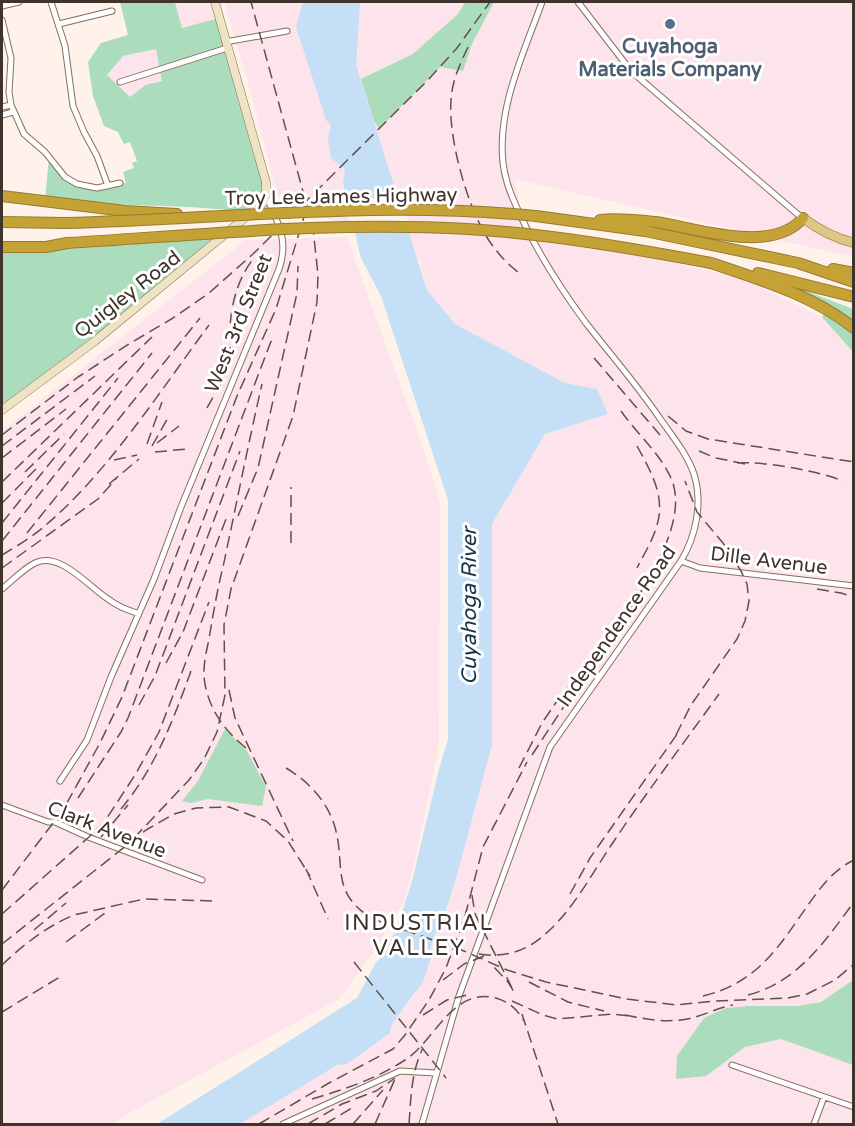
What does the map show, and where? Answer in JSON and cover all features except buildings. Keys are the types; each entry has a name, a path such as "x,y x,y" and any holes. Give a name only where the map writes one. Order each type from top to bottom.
{"highway":[{"path":"2,196 149,213 238,211 255,216"},
{"name":"Troy Lee James Highway","path":"2,222 65,223 399,209 508,213 585,221 645,231 798,263 852,277"},
{"path":"585,221 616,218 656,222 726,236 753,237 786,231 796,226 803,218"},
{"name":"Troy Lee James Highway","path":"2,242 67,243 341,228 450,228 597,242 711,263 853,297"},
{"path":"2,247 46,247 67,243"},
{"path":"711,263 792,292 820,306 851,326"},
{"path":"828,291 854,304"}],"main road":[{"path":"803,218 821,231 837,238 853,241"}],"street":[{"path":"2,6 19,2"},
{"path":"51,2 65,46 73,106 97,156 108,186"},
{"name":"West 3rd Street","path":"60,781 87,740 284,255 283,236 267,196 266,182 215,2"},
{"name":"Independence Road","path":"422,1125 472,960 550,747 681,561 693,537 697,512 696,482 690,465 642,391 586,322 544,262 509,193 503,163 508,98 542,2"},
{"path":"578,2 630,71 803,218"},
{"path":"58,24 112,11"},
{"path":"2,20 11,58 10,105 24,134 45,152 65,177 77,184 97,188 120,183"},
{"path":"120,82 226,45 287,31"},
{"path":"2,107 10,105"},
{"path":"2,115 13,112"},
{"name":"Quigley Road","path":"2,410 95,341 207,251 258,209 267,196"},
{"path":"2,589 36,562 50,561 73,571 106,599 138,614"},
{"name":"Dille Avenue","path":"681,561 700,568 854,586"},
{"name":"Clark Avenue","path":"2,805 48,822 56,822 202,880"},
{"path":"732,1065 854,1107"},
{"path":"283,1125 400,1071 436,1073"},
{"path":"814,1125 824,1097"}],"shaded area":[{"path":"175,2 215,2 219,18 182,28"},
{"path":"224,2 853,2 853,257 515,179 520,208 540,242 641,255 744,279 822,317 853,352 853,980 821,1002 796,1006 726,1008 704,1018 677,1056 677,1078 706,1076 745,1047 781,1039 853,1065 853,1124 240,1124 337,1064 347,1064 390,1033 392,1024 414,996 432,954 430,947 435,934 441,926 492,745 492,524 545,434 608,414 597,389 565,383 455,324 427,290 420,261 277,195 251,93"},
{"path":"156,49 162,81 144,85 130,97 107,75 123,56"},
{"path":"347,237 440,502 439,744 417,852 404,902 377,947 339,999 126,1115 114,1124 2,1124 2,431 246,240"}],"green space":[{"path":"120,2 175,2 182,28 219,18 266,196 248,212 45,201 49,157 65,177 86,187 126,183 123,172 134,168 132,163 137,161 130,142 124,144 118,132 104,126 93,96 88,62 101,43 128,35","holes":["156,49 162,81 145,85 130,97 107,75 123,56"]},
{"path":"465,2 494,2 472,44 463,71 440,67 379,129 374,121 361,79 413,54 458,14"},
{"path":"225,236 2,410 2,251 67,249"},
{"path":"796,287 853,309 853,324 795,289"},
{"path":"826,309 853,328 853,352 822,317"},
{"path":"225,729 247,751 266,787 262,806 208,799 191,803 182,801 198,781"},
{"path":"853,980 853,1065 781,1039 745,1047 706,1076 676,1079 677,1056 704,1018 726,1008 796,1006 821,1002"}],"water":[{"name":"Cuyahoga River","path":"303,2 360,2 356,65 427,290 455,324 565,383 597,389 608,414 545,434 492,524 492,745 457,875 441,926 435,934 431,947 432,954 423,982 392,1024 390,1033 347,1064 337,1065 240,1124 157,1124 357,998 375,964 385,953 399,922 412,881 448,739 448,500 381,296 361,258 343,183 345,169 331,158 328,138 331,125 326,120 296,27"}],"pier":[{"path":"344,198 402,198 412,230 351,230"}],"railway":[{"path":"134,838 189,780 204,759 217,732 225,695 224,625 231,589 293,416 317,302 318,275 313,228 251,2"},
{"path":"2,435 78,377 209,293 253,254 428,80 457,48 490,2"},
{"path":"468,47 457,73 451,100 456,154 467,193 482,228 501,256 522,275"},
{"path":"2,890 63,810 122,697 237,396 276,309 307,207"},
{"path":"207,408 228,367 234,301 239,283 253,259"},
{"path":"238,516 258,468 297,293 298,266"},
{"path":"27,533 200,318"},
{"path":"2,555 42,528 92,480 133,429 209,325"},
{"path":"78,798 128,718 273,336"},
{"path":"2,482 152,337"},
{"path":"2,541 152,353"},
{"path":"594,358 660,435"},
{"path":"2,446 95,376"},
{"path":"2,523 118,378"},
{"path":"246,748 231,735 215,712 207,694 204,667 217,594 262,384"},
{"path":"147,444 162,402"},
{"path":"2,458 66,409"},
{"path":"621,411 666,469 675,495 675,514 670,533 653,572 622,621"},
{"path":"152,446 169,416"},
{"path":"668,416 686,431 708,439 854,462"},
{"path":"157,443 179,426"},
{"path":"25,472 64,434"},
{"path":"637,446 655,484 660,504 655,531 637,568"},
{"path":"155,452 188,449"},
{"path":"139,705 155,676 240,451"},
{"path":"699,451 716,458 745,464"},
{"path":"114,460 137,455"},
{"path":"109,484 139,459"},
{"path":"737,463 791,468 843,481"},
{"path":"2,503 36,469"},
{"path":"2,568 98,499 116,479"},
{"path":"676,735 691,705 737,639 745,621 749,601 747,584 741,571 723,543 697,512 685,481"},
{"path":"291,487 291,543"},
{"path":"166,663 183,632 226,519"},
{"path":"817,589 854,597"},
{"path":"2,914 105,821 159,732 209,602"},
{"path":"610,636 626,615"},
{"path":"591,665 614,630"},
{"path":"519,768 542,723 559,698 595,658"},
{"path":"121,809 153,761 170,726 191,671"},
{"path":"532,755 578,685"},
{"path":"229,690 235,718 293,841"},
{"path":"479,954 496,955 521,950 536,942 563,916 638,806 719,694"},
{"path":"570,894 590,858 680,730"},
{"path":"259,1124 393,1049 405,1035 429,1000 446,968 465,916 483,847 527,762"},
{"path":"286,768 315,792 331,815 338,838 344,888 359,909 373,919 464,951 507,970 546,982 627,999 676,1005 788,998 807,994 835,980 854,964"},
{"path":"101,837 128,805"},
{"path":"2,944 146,830 174,814 196,808 229,807 266,821 288,841 310,876"},
{"path":"703,996 722,990 752,973 787,936 823,885 854,860"},
{"path":"306,869 328,919"},
{"path":"472,895 475,914 514,992 494,967"},
{"path":"2,965 36,937 74,915 144,899 213,901"},
{"path":"748,995 766,989 796,970 821,945 854,902"},
{"path":"34,930 66,903"},
{"path":"66,942 109,910"},
{"path":"443,980 464,964 484,956"},
{"path":"354,962 446,1078"},
{"path":"2,1012 63,975"},
{"path":"529,982 568,1002 604,1011"},
{"path":"423,1015 447,1000 471,994"},
{"path":"312,1099 372,1078 405,1060 426,1041 445,1018 467,1000 481,997 496,998 512,1007 524,1021"},
{"path":"512,1001 557,1019 612,1014 631,1016"},
{"path":"625,1015 671,1021 693,1018 733,1005"},
{"path":"522,1014 558,1124"},
{"path":"409,1124 414,1076 423,1048"},
{"path":"308,1124 342,1104 376,1091 395,1078"},
{"path":"375,1124 395,1079"},
{"path":"353,1124 383,1090"},
{"path":"325,1124 352,1108"}],"place":[{"name":"Cuyahoga Materials Company","path":"670,24"}],"district":[{"name":"INDUSTRIAL VALLEY","path":"419,934"}]}
